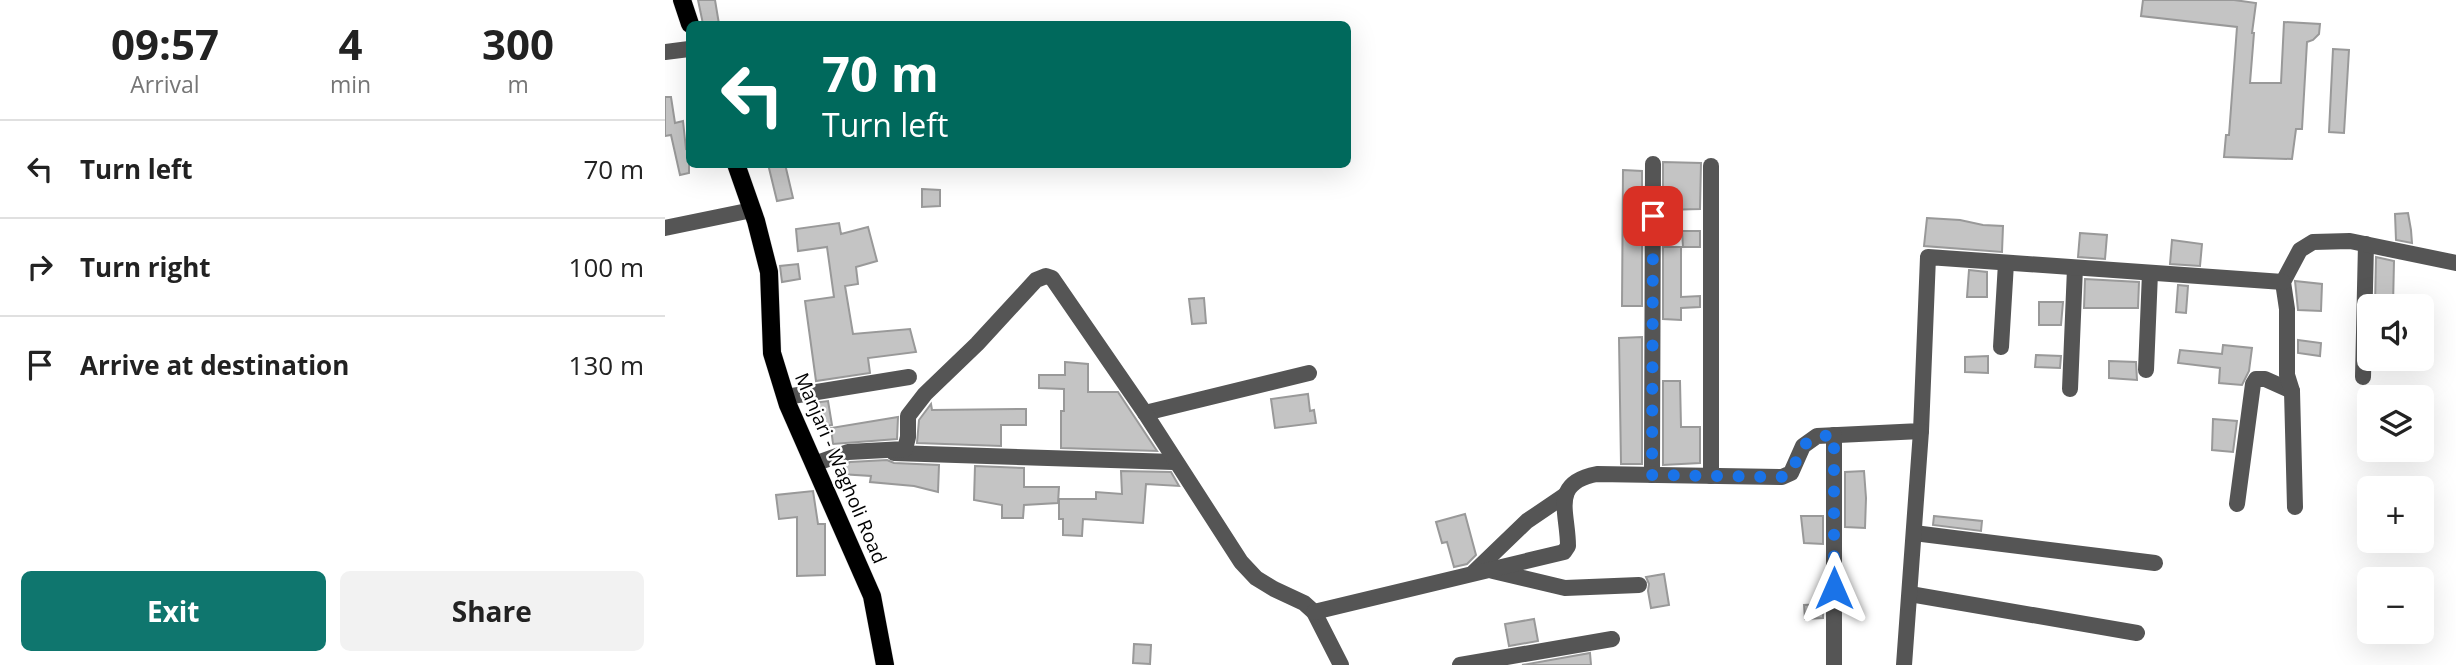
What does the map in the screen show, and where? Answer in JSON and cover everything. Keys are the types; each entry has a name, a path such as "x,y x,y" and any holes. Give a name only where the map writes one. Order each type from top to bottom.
{"main road":[{"path":"682,0 689,21"},
{"name":"Manjari - Wagholi Road","path":"737,168 769,272 772,353 786,397 872,596 885,665"}],"street":[{"path":"665,52 686,49"},
{"path":"1652,475 1653,164"},
{"path":"1711,166 1711,476"},
{"path":"665,228 752,210"},
{"path":"2295,507 2292,391 2287,375 2287,309 2283,282 2300,250 2313,242 2350,241 2456,263"},
{"path":"2363,376 2367,244"},
{"path":"1905,665 1921,431 1928,257 2283,282"},
{"path":"2001,347 2006,263"},
{"path":"2070,389 2075,268"},
{"path":"2146,370 2150,273"},
{"path":"814,464 848,452 905,449 908,416 925,394 977,344 1036,279 1045,276 1056,282 1248,571 1274,590 1304,603 1314,612 1341,665"},
{"path":"1145,413 1309,373"},
{"path":"786,397 909,377"},
{"path":"2237,504 2253,384 2256,380 2265,379 2292,391"},
{"path":"1472,574 1527,521 1564,496 1568,489 1583,477 1597,474 1786,475 1791,473 1808,440 1817,436 1921,431"},
{"path":"1834,435 1834,665"},
{"path":"848,452 1174,462"},
{"path":"1314,612 1566,550 1568,540 1564,496"},
{"path":"1914,533 2155,563"},
{"path":"1489,570 1565,588 1639,585"},
{"path":"1910,594 2137,633"},
{"path":"1460,665 1612,639"}],"building":[{"path":"698,0 715,0 718,21 702,21"},
{"path":"2143,0 2234,0 2256,3 2250,83 2281,83 2284,22 2320,24 2319,34 2307,42 2302,129 2296,129 2292,159 2224,157 2226,135 2229,135 2237,27 2141,16"},
{"path":"2333,49 2349,50 2344,133 2329,132"},
{"path":"665,97 671,97 675,123 683,121 686,168 689,168 689,173 680,175 671,135 665,136"},
{"path":"1663,162 1701,163 1700,209 1663,210"},
{"path":"769,168 786,168 793,198 777,201"},
{"path":"1623,170 1642,171 1642,306 1622,306"},
{"path":"922,189 940,190 940,206 922,207"},
{"path":"2408,213 2412,243 2396,240 2395,214"},
{"path":"1927,218 2003,226 2002,252 1924,246"},
{"path":"839,223 841,234 868,227 877,261 856,267 858,284 845,286 853,334 910,329 916,352 868,358 870,373 816,381 805,301 834,297 827,247 798,251 796,229"},
{"path":"1682,231 1700,231 1700,247 1683,247"},
{"path":"2080,233 2107,235 2105,259 2078,257"},
{"path":"2172,240 2202,244 2200,266 2170,264"},
{"path":"1663,247 1681,247 1681,297 1700,296 1700,307 1681,308 1681,320 1663,319"},
{"path":"2376,257 2394,261 2393,294 2375,294"},
{"path":"798,264 800,279 782,282 780,266"},
{"path":"1969,270 1987,272 1987,297 1967,297"},
{"path":"2085,279 2139,282 2138,308 2084,308"},
{"path":"2295,281 2322,284 2321,311 2298,310"},
{"path":"2178,285 2188,286 2186,313 2176,312"},
{"path":"1204,298 1206,323 1192,324 1189,299"},
{"path":"2039,302 2063,302 2061,325 2039,325"},
{"path":"1642,337 1642,464 1621,464 1619,338"},
{"path":"2298,340 2321,343 2320,356 2298,353"},
{"path":"2223,345 2252,348 2249,371 2242,385 2219,383 2220,368 2178,363 2180,350 2222,354"},
{"path":"2036,355 2061,356 2060,368 2035,367"},
{"path":"1988,356 1988,373 1965,372 1965,357"},
{"path":"2109,361 2136,362 2137,380 2109,378"},
{"path":"1065,362 1088,364 1088,392 1118,392 1157,451 1061,448 1064,389 1039,388 1039,375 1065,375"},
{"path":"1663,381 1680,381 1681,427 1700,427 1700,463 1663,465"},
{"path":"1308,394 1310,411 1314,410 1316,423 1275,428 1271,399"},
{"path":"828,401 832,425 816,428 812,403"},
{"path":"931,404 932,410 1026,409 1026,425 1001,425 1001,446 917,443 919,420"},
{"path":"898,417 897,439 833,444 831,428"},
{"path":"2213,419 2237,421 2233,452 2212,450"},
{"path":"887,460 894,463 939,465 938,492 914,486 870,482 871,476 840,474 840,469 836,469 850,462"},
{"path":"975,466 1024,468 1024,487 1059,487 1058,503 1024,505 1023,518 1002,518 1002,505 974,500"},
{"path":"1121,471 1171,472 1179,486 1146,484 1143,523 1083,519 1082,536 1063,535 1063,519 1059,519 1059,499 1096,499 1096,492 1122,494"},
{"path":"1864,471 1865,528 1845,527 1845,472"},
{"path":"813,491 818,524 825,524 825,575 797,576 797,517 779,519 776,495"},
{"path":"1465,514 1476,555 1467,564 1454,567 1447,542 1442,543 1436,522"},
{"path":"1801,516 1823,516 1823,544 1804,543"},
{"path":"1934,516 1982,521 1981,531 1933,525"},
{"path":"1664,574 1669,605 1651,608 1646,577"},
{"path":"1823,604 1823,618 1805,619 1804,605"},
{"path":"1534,619 1538,641 1509,646 1505,624"},
{"path":"1134,644 1151,645 1150,664 1133,663"},
{"path":"1590,653 1591,665 1522,665"}],"route":[{"path":"1653,216 1652,475 1781,477 1791,473 1808,440 1817,436 1834,435 1834,588"}]}
